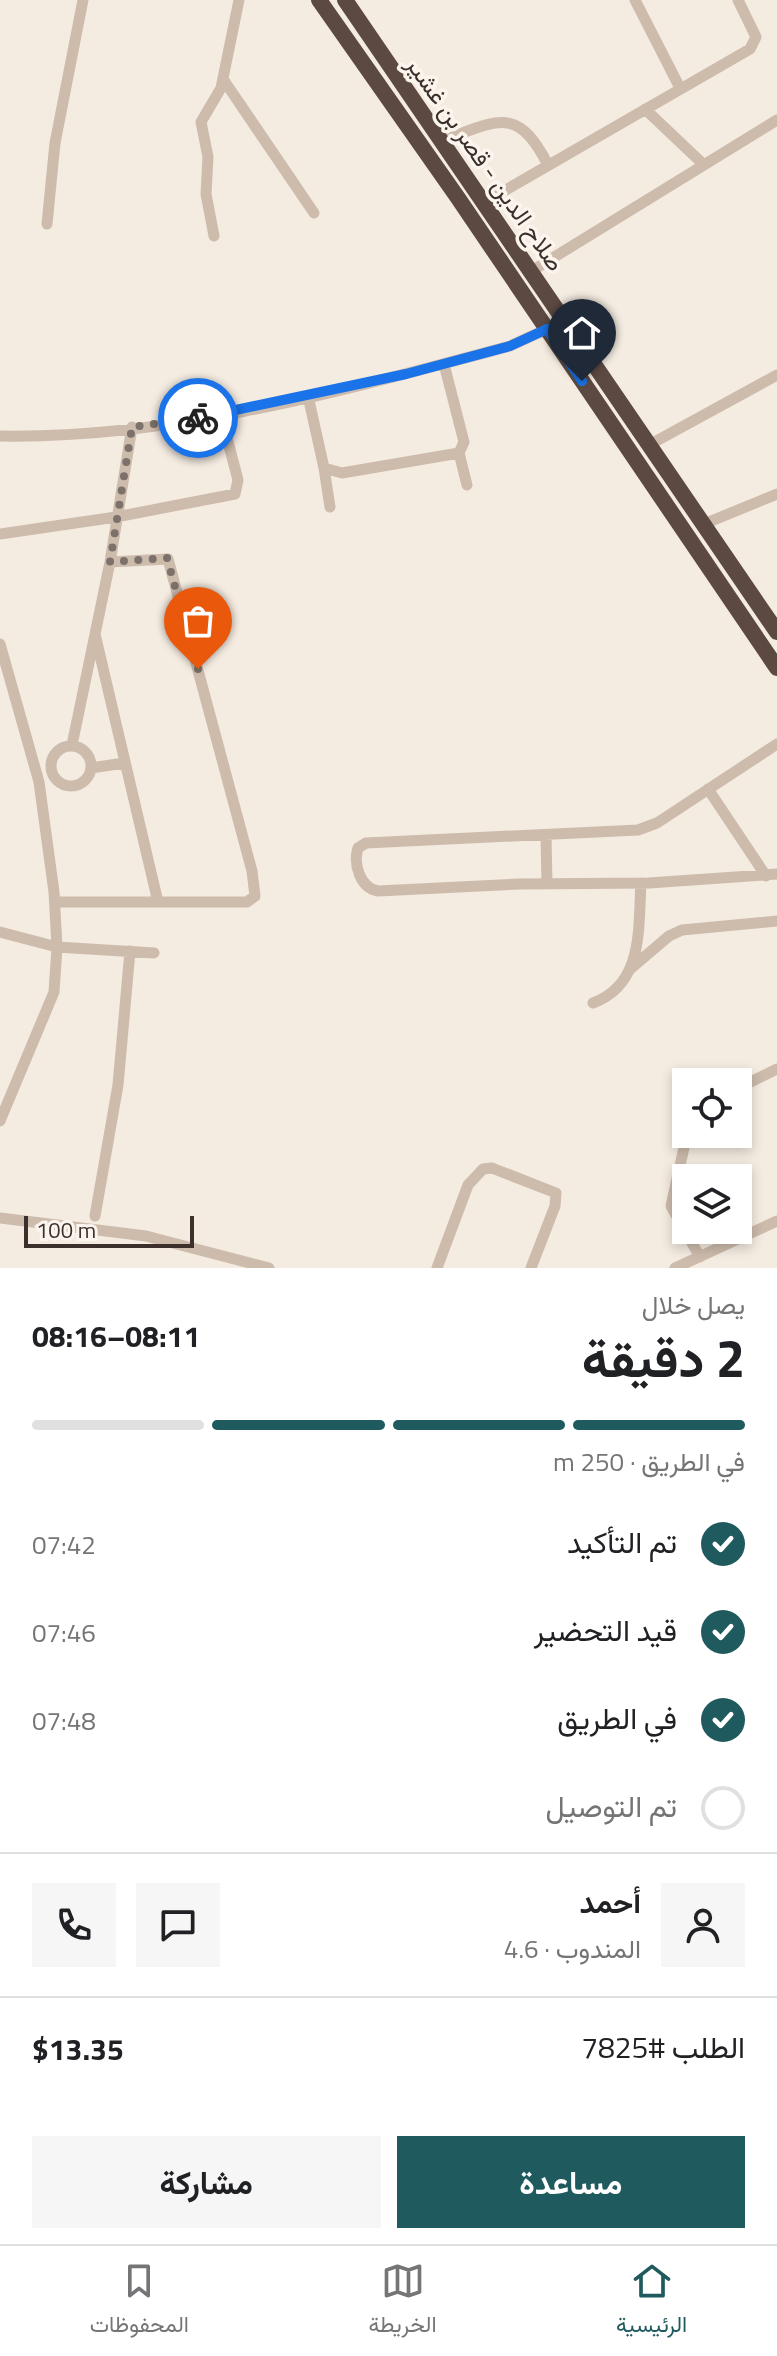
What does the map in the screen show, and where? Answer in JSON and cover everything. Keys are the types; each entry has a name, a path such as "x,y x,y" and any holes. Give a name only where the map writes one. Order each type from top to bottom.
{"highway":[{"path":"319,0 777,668"},
{"path":"331,17 347,3"},
{"name":"صلاح الدين - قصر بن غشير","path":"347,3 777,632"}],"street":[{"path":"47,224 55,143 83,0"},
{"path":"214,236 206,194 208,157 201,122 217,98 223,79 239,0"},
{"path":"635,0 680,88"},
{"path":"485,202 753,45 756,37 738,0"},
{"path":"223,79 314,213"},
{"path":"645,109 703,164"},
{"path":"530,272 777,120"},
{"path":"441,141 487,125 520,126 531,134 548,165"},
{"path":"0,436 44,437 221,415 444,364 510,346 547,329"},
{"path":"444,364 464,442 459,453 467,485"},
{"path":"649,445 777,375"},
{"path":"308,396 330,507"},
{"path":"0,534 116,517 235,494 239,488 221,415"},
{"path":"72,745 110,562 132,427"},
{"path":"324,468 342,473 459,453"},
{"path":"704,524 777,494"},
{"path":"55,902 247,902 255,896 256,887 168,559 110,562"},
{"path":"94,629 158,902"},
{"path":"0,644 39,782 55,902 57,947 54,992 0,1121"},
{"path":"772,875 641,883 378,891 368,889 362,881 356,855 358,848 366,843 638,830 657,823 777,744"},
{"path":"72,745 87,752 91,768 86,780 75,786 63,785 53,777 53,755 61,748 72,745"},
{"path":"91,768 124,763"},
{"path":"39,782 53,777"},
{"path":"708,789 772,875"},
{"path":"546,835 547,884"},
{"path":"593,1003 621,988 629,970 638,940 641,883"},
{"path":"629,970 669,936 682,930 777,921"},
{"path":"0,932 57,947 154,953"},
{"path":"95,1216 118,1085 130,951"},
{"path":"752,1081 777,1069"},
{"path":"684,1148 671,1206 700,1257"},
{"path":"437,1268 468,1185 483,1169 492,1168 556,1193 555,1206 531,1268"},
{"path":"0,1218 146,1236 269,1268 280,1268"},
{"path":"675,1268 777,1221"}],"way so far":[{"path":"198,418 132,427 110,562 167,558 198,669"}],"route":[{"path":"198,418 239,412 406,374 510,346 547,329 582,381"}]}
